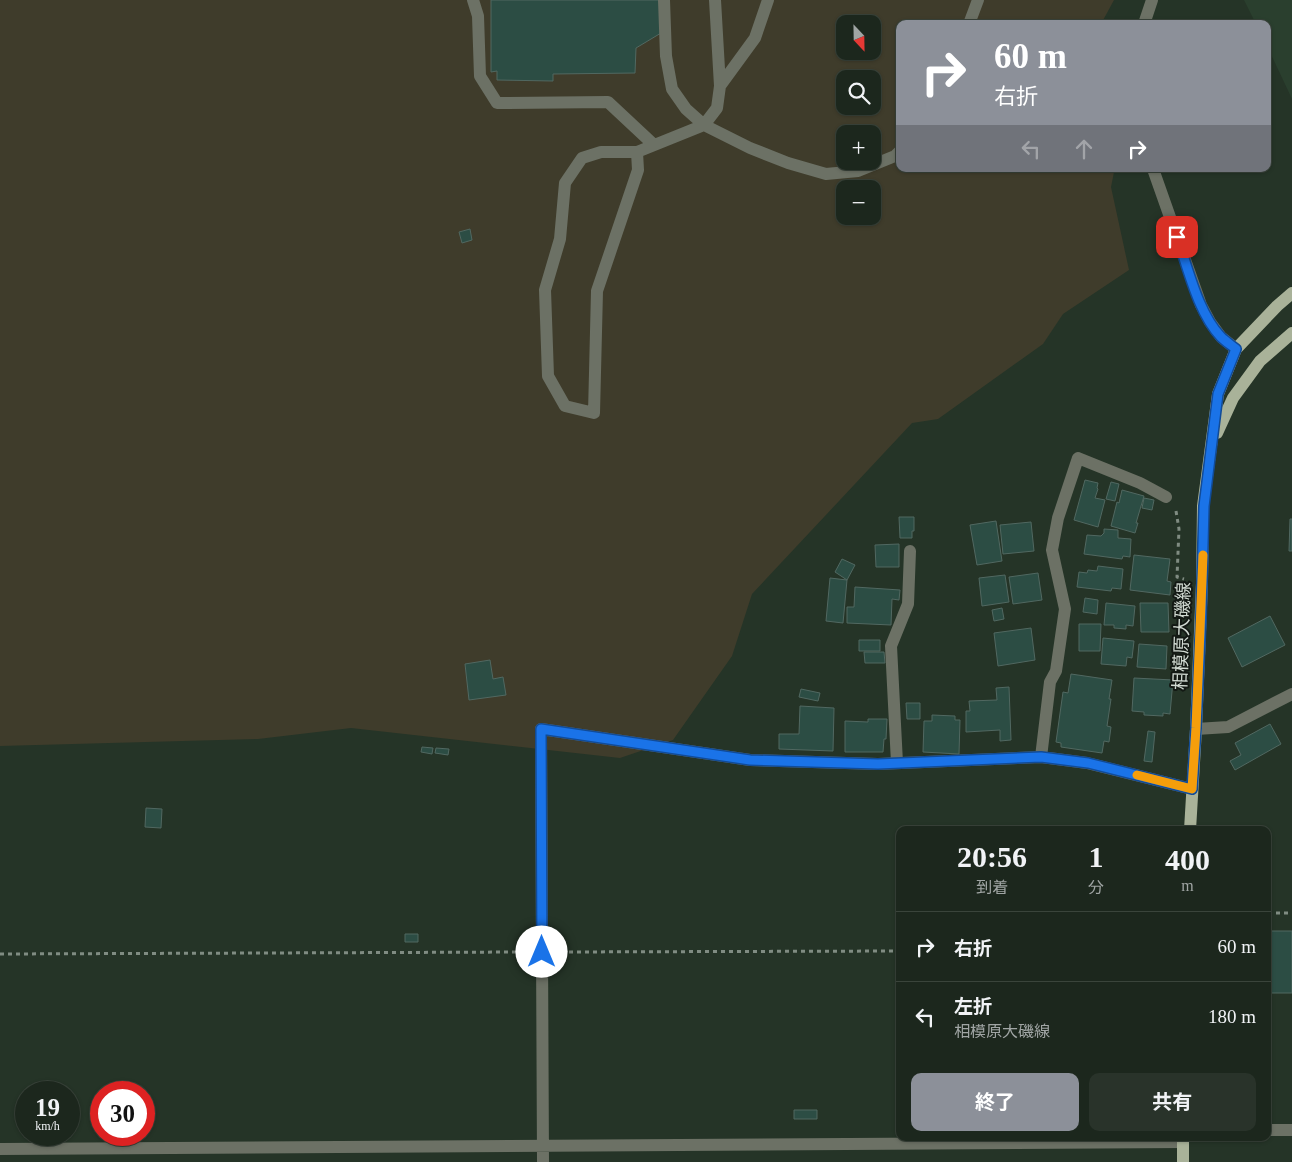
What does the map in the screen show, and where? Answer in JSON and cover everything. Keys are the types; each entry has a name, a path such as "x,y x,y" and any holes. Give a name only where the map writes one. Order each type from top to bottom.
{"main road":[{"name":"相模原大磯線","path":"1190,826 1196,728 1204,506 1218,394 1236,349 1292,293"},
{"name":"相模原大磯線","path":"1212,444 1233,398 1260,361 1292,333"},
{"path":"1183,1141 1183,1162"}],"street":[{"path":"473,0 478,16 480,76 498,103 608,102 654,145"},
{"path":"664,0 666,56 672,89 686,109 704,124 750,148 788,163 826,174 858,171 896,155"},
{"path":"637,152 638,170 597,291 594,413 565,406 548,376 545,290 560,239 565,183 582,158 601,152 637,152 704,124 717,108 720,86 716,0"},
{"path":"720,86 755,38 768,0"},
{"path":"970,20 978,0"},
{"path":"1145,20 1152,0"},
{"path":"1154,172 1201,305 1221,337 1236,349"},
{"path":"1041,757 1050,682 1056,671 1065,609 1052,550 1058,518 1078,458 1140,483 1166,497"},
{"path":"897,763 891,646 908,604 914,566 910,552"},
{"path":"1196,728 1228,727 1292,694"},
{"path":"543,1162 541,729 750,760 878,764 1041,757 1088,763 1192,789"},
{"path":"1271,1130 1292,1130"},
{"path":"0,1149 1076,1141"}],"path":[{"path":"1166,497 1174,506 1178,516 1177,577 1202,583"},
{"path":"1271,913 1292,913"},
{"path":"0,954 896,951"}],"shaded area":[{"path":"0,0 1114,0 1103,20 896,20 896,172 1114,172 1111,187 1129,270 1063,314 1043,344 938,419 912,423 752,594 732,656 673,740 620,758 351,728 258,739 0,746"},
{"path":"1244,0 1292,0 1292,99 1271,54 1271,20 1254,20"}],"building":[{"path":"491,0 661,0 661,33 636,48 635,73 553,74 553,81 497,80 497,71 491,72"},
{"path":"470,229 472,240 462,243 459,232"},
{"path":"1085,480 1098,483 1095,498 1105,500 1098,527 1074,520"},
{"path":"1111,482 1119,484 1115,501 1106,499"},
{"path":"1122,490 1144,496 1135,533 1111,526"},
{"path":"1144,498 1154,500 1152,510 1142,508"},
{"path":"899,517 914,517 912,538 900,538"},
{"path":"1290,519 1292,519 1292,551 1289,551"},
{"path":"996,521 1002,561 977,565 970,525"},
{"path":"1031,522 1034,551 1003,554 1000,525"},
{"path":"1104,529 1118,530 1118,538 1131,539 1130,557 1123,556 1122,559 1084,554 1087,535 1101,536 1104,533"},
{"path":"899,544 899,567 876,567 875,545"},
{"path":"1134,555 1170,559 1167,581 1171,582 1170,595 1130,590"},
{"path":"842,559 855,565 847,580 835,572"},
{"path":"1098,566 1123,569 1121,589 1112,588 1111,591 1077,587 1079,572 1097,571"},
{"path":"1038,573 1042,600 1013,604 1009,577"},
{"path":"1005,575 1009,602 982,606 979,578"},
{"path":"830,578 847,580 843,623 826,621"},
{"path":"855,587 900,590 899,600 892,599 891,625 847,623 847,607 854,607"},
{"path":"1085,598 1098,600 1097,614 1083,612"},
{"path":"1106,603 1135,606 1133,626 1126,625 1126,629 1114,628 1114,625 1104,625"},
{"path":"1140,603 1168,603 1169,632 1141,632"},
{"path":"1002,608 1004,619 994,621 992,610"},
{"path":"1270,616 1285,645 1242,667 1228,638"},
{"path":"1079,624 1101,624 1100,651 1079,651"},
{"path":"1031,628 1035,660 998,666 994,633"},
{"path":"1103,638 1134,641 1132,658 1127,657 1126,666 1101,664"},
{"path":"859,640 880,640 880,651 859,651"},
{"path":"1139,644 1167,646 1166,669 1137,667"},
{"path":"864,652 884,652 885,663 865,663"},
{"path":"490,660 493,679 503,677 506,695 469,700 465,664"},
{"path":"1071,674 1112,680 1107,726 1111,727 1109,742 1104,741 1102,753 1061,747 1061,743 1056,742 1063,692 1068,693"},
{"path":"1134,678 1173,680 1170,714 1163,713 1163,716 1144,715 1144,712 1132,711"},
{"path":"1009,687 1011,740 1000,741 1000,730 966,732 966,711 970,711 969,701 997,700 996,688"},
{"path":"801,689 820,693 818,701 799,697"},
{"path":"906,703 920,703 920,719 907,719"},
{"path":"800,706 834,708 833,751 779,749 779,734 799,734"},
{"path":"932,715 955,716 955,720 960,720 959,754 923,752 924,721 932,721"},
{"path":"868,719 887,719 883,752 845,752 845,721 868,722"},
{"path":"1270,724 1281,744 1235,770 1230,761 1241,755 1235,743"},
{"path":"1148,731 1155,732 1152,762 1144,761"},
{"path":"422,747 433,748 432,754 421,752"},
{"path":"436,748 449,749 448,755 435,753"},
{"path":"146,808 162,809 161,828 145,827"},
{"path":"1271,931 1292,931 1292,993 1271,993"},
{"path":"405,934 418,934 418,942 405,942"},
{"path":"794,1110 817,1110 817,1119 794,1119"}],"slow traffic":[{"path":"1137,775 1192,789 1203,555"}],"route":[{"path":"542,952 541,729 750,760 878,764 1041,757 1088,763 1192,789 1201,619 1204,506 1218,394 1236,349 1221,337 1201,305 1177,237"}]}
